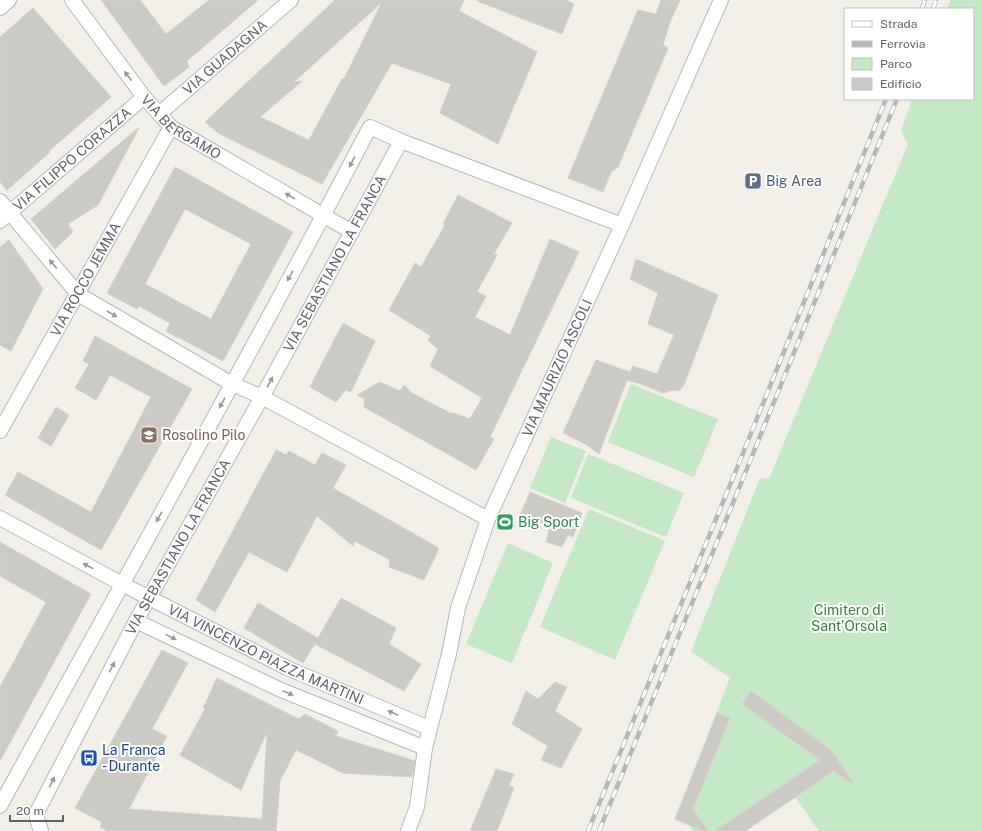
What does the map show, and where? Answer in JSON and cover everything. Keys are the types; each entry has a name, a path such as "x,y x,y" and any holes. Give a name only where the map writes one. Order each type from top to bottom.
{"street":[{"path":"0,8 9,0"},
{"name":"VIA BERGAMO","path":"72,0 144,97 171,127 352,232"},
{"name":"VIA GUADAGNA","path":"159,114 291,0"},
{"name":"VIA MAURIZIO ASCOLI","path":"408,831 417,807 424,748 449,654 458,608 488,519 622,225 721,0"},
{"name":"VIA FILIPPO CORAZZA","path":"5,217 144,97"},
{"name":"VIA ROCCO JEMMA","path":"0,431 171,127"},
{"path":"0,806 232,384 370,127 401,141 622,225"},
{"name":"VIA SEBASTIANO LA FRANCA","path":"41,831 37,819 37,812 136,621 262,397 401,141"},
{"path":"0,201 5,217 78,294 232,384 262,397 488,519"},
{"name":"VIA VINCENZO PIAZZA MARTINI","path":"0,518 122,584 287,668 429,728"},
{"name":"VIA VINCENZO PIAZZA MARTINI","path":"136,621 281,690 424,748"}],"green space":[{"name":"Cimitero di Sant'Orsola","path":"951,0 982,0 982,831 819,831 795,797 745,831 693,831 689,825 675,819 730,678 691,652 760,478 769,479 908,144 901,131 912,100 974,100 974,8 947,8"},
{"path":"631,384 718,419 694,477 608,442"},
{"path":"551,437 586,451 565,503 530,488"},
{"path":"588,454 684,493 666,537 571,498"},
{"path":"589,509 665,541 615,660 540,627"},
{"path":"508,543 553,563 512,663 466,644"}],"building":[{"path":"101,0 140,0 166,34 209,0 258,0 187,61 189,67 164,86"},
{"path":"335,0 464,0 459,11 537,52 498,144 440,113 451,84 392,63 322,184 218,133 205,122","holes":["382,2 344,79 342,79 309,140 260,117 302,81 294,82"]},
{"path":"477,0 566,0 574,4 562,34"},
{"path":"661,0 680,0 670,22 663,44 668,48 618,167 611,172 603,192 568,178 638,10 656,14"},
{"path":"33,8 111,97 7,190 0,182 0,37"},
{"path":"138,128 98,205 68,224 73,232 55,249 31,219"},
{"path":"175,167 293,232 223,361 166,331 170,323 139,306 137,309 107,293","holes":["185,209 251,244 211,319 145,284"]},
{"path":"458,195 512,223 494,254 497,255 477,292 486,296 475,317 510,335 550,239 579,252 490,437 494,439 476,470 364,407 365,399 357,395 380,382 400,391 404,385 412,393 450,413 470,419 482,398 430,366 438,349 428,340 431,336 389,310 415,263 421,267 445,225 443,224"},
{"path":"9,240 43,289 11,351 0,345 0,247"},
{"path":"636,259 718,295 684,385 679,391 673,390 663,393 627,380 599,454 587,445 563,433 596,360 630,372 633,366 657,374 674,335 648,324 658,293 630,279"},
{"path":"343,323 375,341 351,392 346,390 336,402 310,387"},
{"name":"Rosolino Pilo","path":"95,336 192,389 101,550 5,495 18,472 91,512 151,397 110,375 96,400 75,388 89,364 83,361"},
{"path":"56,407 69,415 51,446 38,438"},
{"path":"276,450 286,455 289,451 315,465 322,453 346,465 333,488 439,548 424,580 389,567 390,560 355,541 353,546 317,516 287,572 249,552 215,612 196,600"},
{"path":"530,492 582,513 573,537 568,535 562,547 546,542 550,526 520,515"},
{"path":"0,542 91,594 0,761 0,687 46,602 0,576"},
{"path":"341,598 396,628 389,644 421,664 404,691 315,644 316,642 303,663 244,628 258,603 318,638"},
{"path":"162,650 188,663 152,729 167,736 129,809 262,819 267,732 241,790 180,755 205,709 203,708 217,678 299,719 305,714 338,731 336,736 415,761 412,777 343,773 296,750 280,781 276,831 108,831 100,827 102,822 75,808"},
{"path":"555,682 567,687 555,711 582,729 561,768 541,760 548,746 512,724 526,691 538,699"},
{"path":"751,691 831,750 853,783 852,784 834,771 745,831 715,831 820,760 742,704"},
{"path":"717,713 730,718 693,809 708,831 703,831 675,819"},
{"path":"496,769 514,774 509,785 514,788 497,831 470,831"}],"railway":[{"path":"922,8 925,0"},
{"path":"933,8 936,0"},
{"path":"588,831 886,100"},
{"path":"599,831 897,100"}],"place":[{"name":"Big Area","path":"753,181"},
{"name":"Rosolino Pilo","path":"149,435"},
{"name":"Big Sport","path":"505,522"},
{"name":"La Franca - Durante","path":"89,758"}]}
